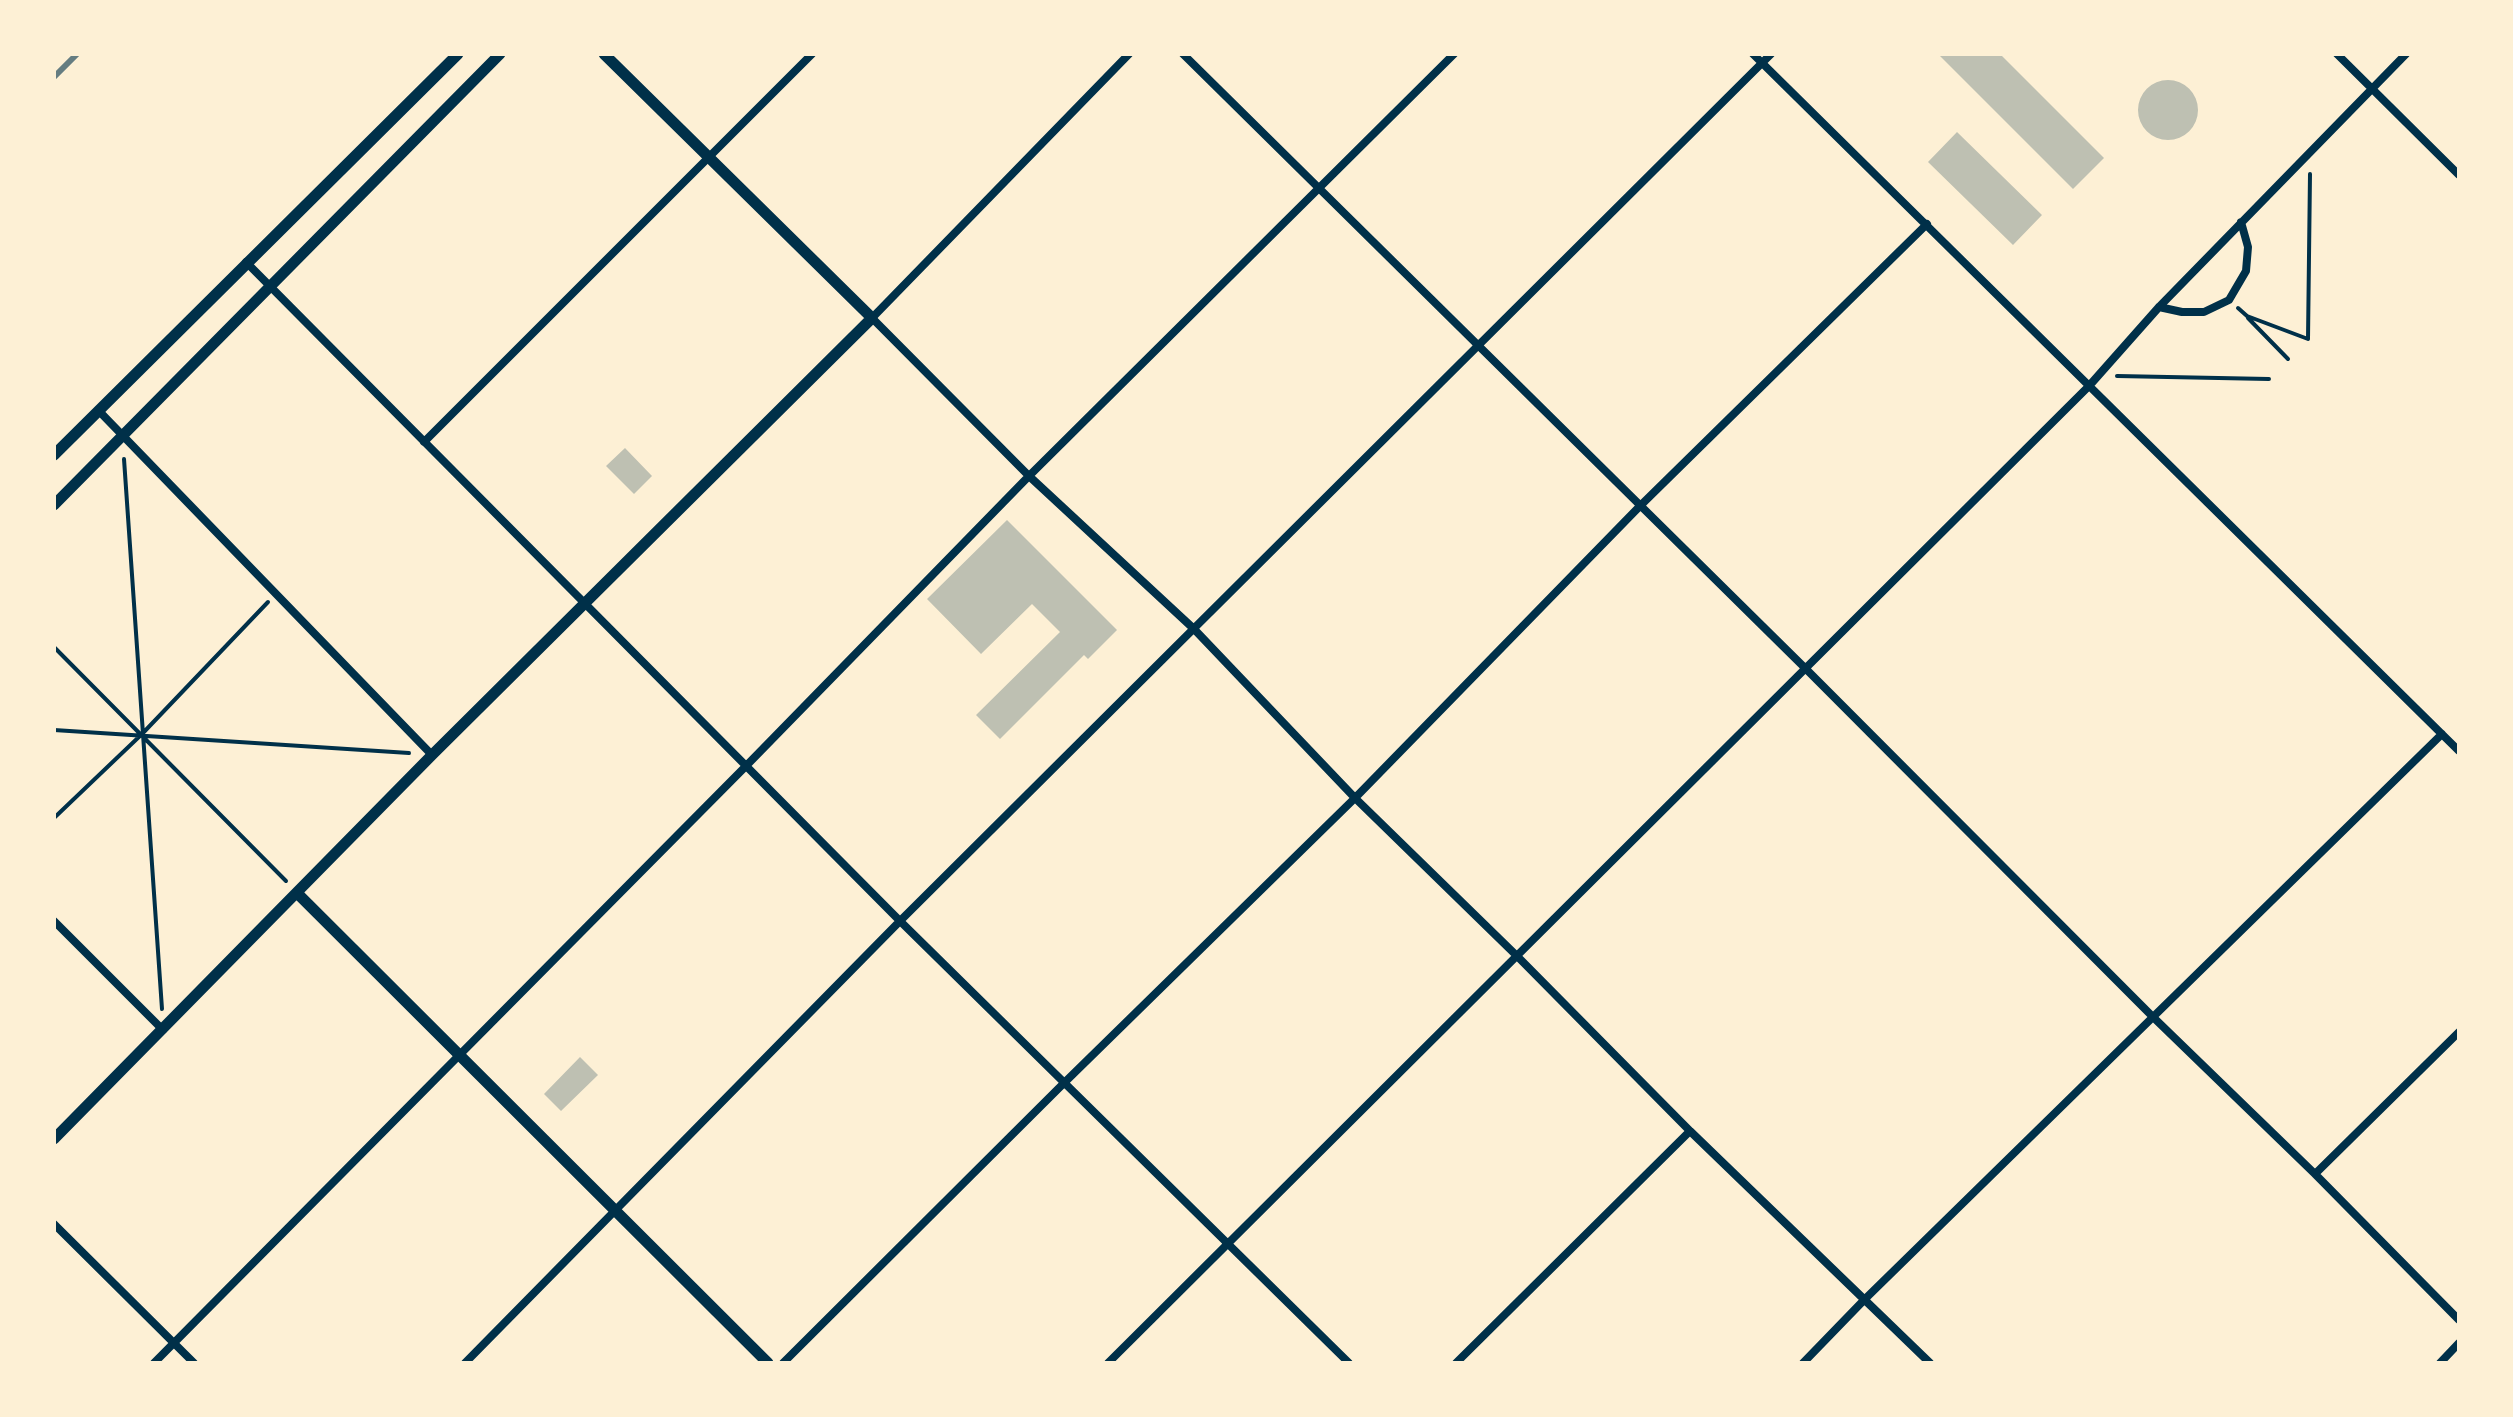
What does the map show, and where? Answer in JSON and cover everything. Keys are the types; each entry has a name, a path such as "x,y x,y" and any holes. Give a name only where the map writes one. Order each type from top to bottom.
{"street":[{"path":"54,455 458,54"},
{"path":"54,505 500,54"},
{"path":"604,54 1029,476 1194,629 1355,798 1690,1131 1930,1363"},
{"path":"424,442 812,54"},
{"path":"54,1139 432,755 872,318 1129,54"},
{"path":"1183,54 2459,1320"},
{"path":"154,1363 1029,476 1454,54"},
{"path":"1753,54 2459,751"},
{"path":"465,1363 900,921 1771,54"},
{"path":"2337,54 2459,175"},
{"path":"1108,1363 2089,386 2159,307 2406,54"},
{"path":"2159,307 2182,312 2204,312 2229,300 2246,271 2248,247 2241,222"},
{"path":"783,1363 1355,798 1639,507 1927,224"},
{"path":"246,262 900,921 1349,1363"},
{"path":"98,410 432,755"},
{"path":"1803,1363 2442,734"},
{"path":"297,893 768,1363"},
{"path":"54,921 163,1030"},
{"path":"2315,1174 2459,1032"},
{"path":"1456,1363 1690,1131"},
{"path":"54,1224 194,1363"},
{"path":"2440,1363 2459,1343"}],"path":[{"path":"2247,316 2308,339 2310,171"},
{"path":"2229,300 2288,359"},
{"path":"2114,376 2269,379"},
{"path":"122,436 163,1030"},
{"path":"54,818 142,734 275,594"},
{"path":"54,647 297,893"},
{"path":"54,730 432,755"}],"building":[{"path":"1938,54 2000,54 2104,158 2073,189"},
{"path":"2168,80 2180,82 2189,89 2196,98 2196,122 2189,131 2180,138 2168,140 2156,138 2147,131 2140,122 2138,110 2140,98 2147,89 2156,82"},
{"path":"1957,132 2042,215 2013,245 1928,162"},
{"path":"625,448 652,476 634,494 606,466"},
{"path":"1007,520 1117,630 1088,659 1084,655 1000,739 976,715 1060,632 1032,604 981,654 927,599"},
{"path":"580,1057 598,1075 561,1111 544,1094"}],"railway":[{"path":"54,77 77,54"}]}
